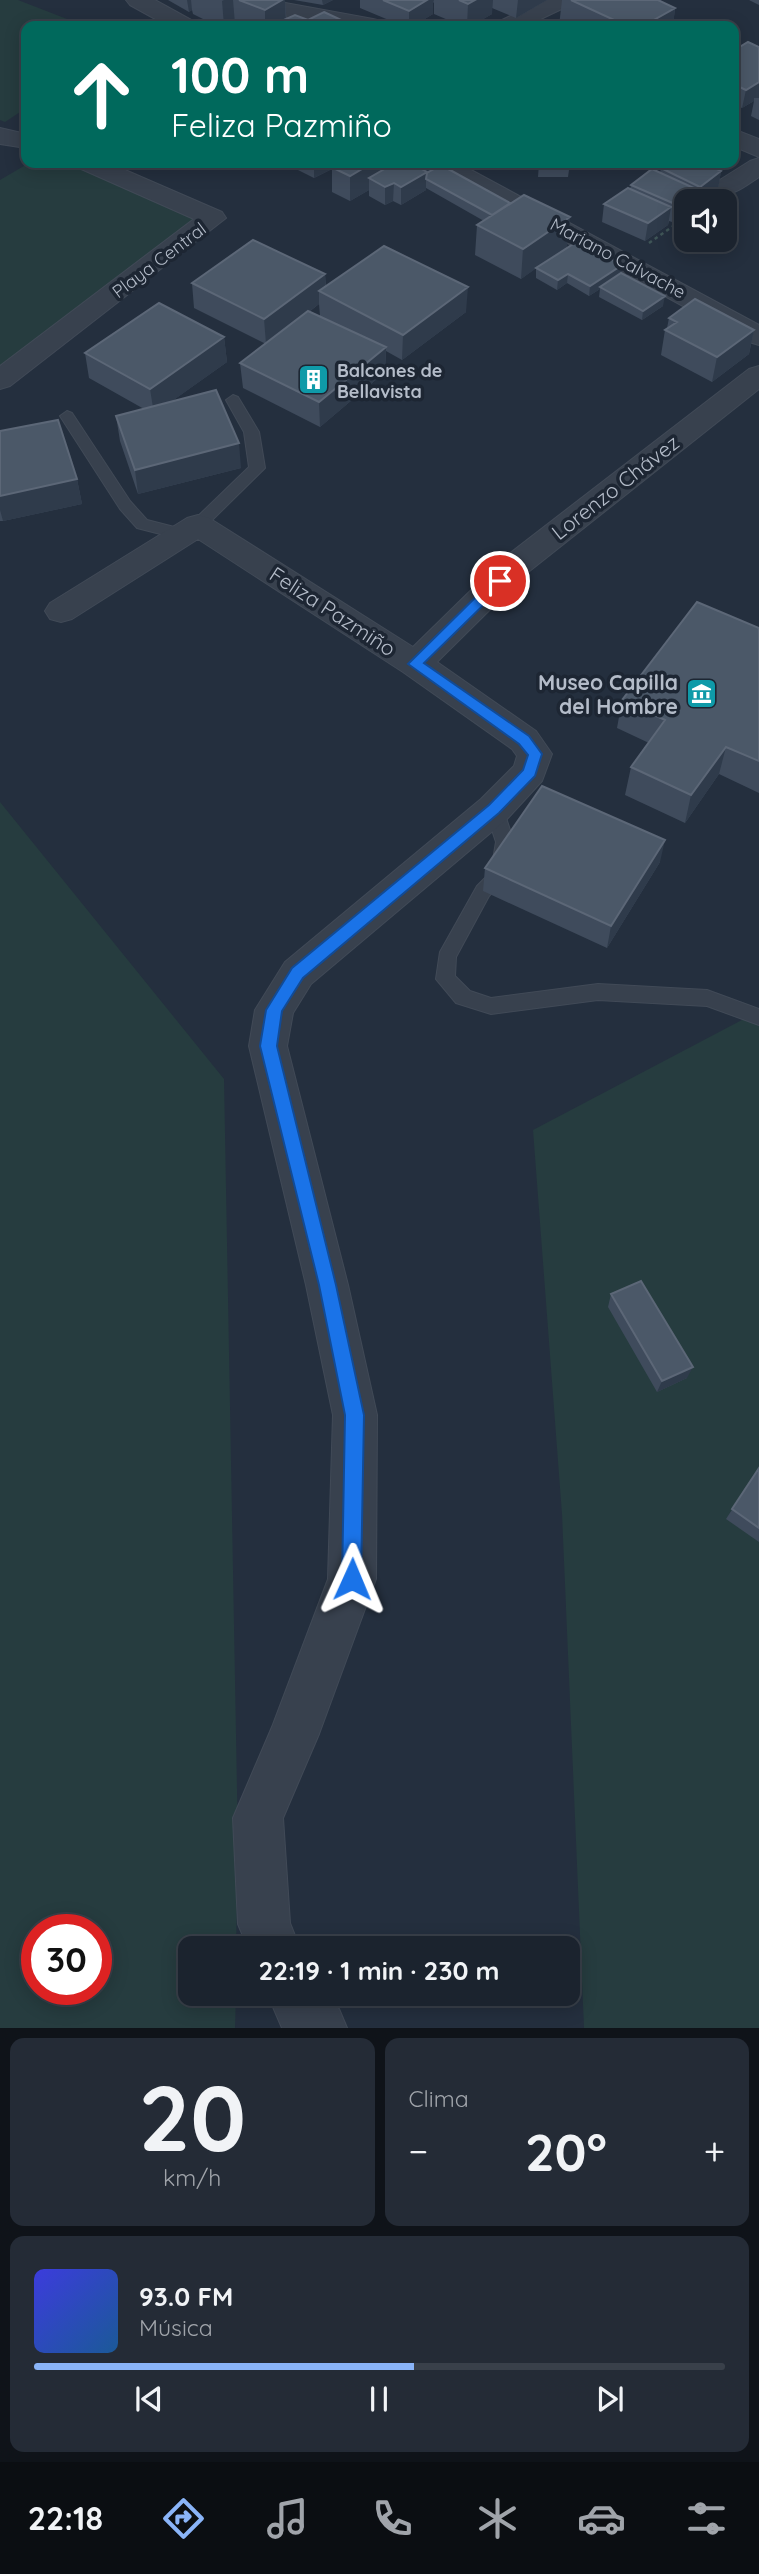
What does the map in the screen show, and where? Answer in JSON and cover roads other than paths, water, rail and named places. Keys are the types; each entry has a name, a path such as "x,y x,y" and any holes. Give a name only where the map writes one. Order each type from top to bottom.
{"street":[{"path":"138,0 176,21"},
{"path":"231,0 346,21"},
{"path":"521,21 562,0"},
{"path":"0,136 21,140"},
{"path":"739,139 759,149"},
{"path":"724,188 759,166"},
{"name":"Playa Central","path":"0,380 213,218 108,168"},
{"name":"Mariano Calvache","path":"449,168 759,335"},
{"name":"Lorenzo Chávez","path":"415,664 516,565 759,374"},
{"path":"61,611 191,530"},
{"name":"Feliza Pazmiño","path":"191,530 415,664 524,740 535,754 530,772 494,809 298,973 274,1010 268,1046 327,1285 355,1415 352,1579 294,1734 258,1818 264,1924 269,1936"},
{"path":"300,2006 303,2013 320,2028"}],"lane":[{"path":"67,416 125,506 142,524 191,530 257,468 258,447 250,426 233,400"},
{"path":"494,809 505,842 500,875 483,891 447,957 444,978 463,997 491,1006 598,992 707,998 759,1017"}],"place":[{"name":"Balcones de Bellavista","path":"314,380"},
{"name":"Museo Capilla del Hombre","path":"701,694"}]}
